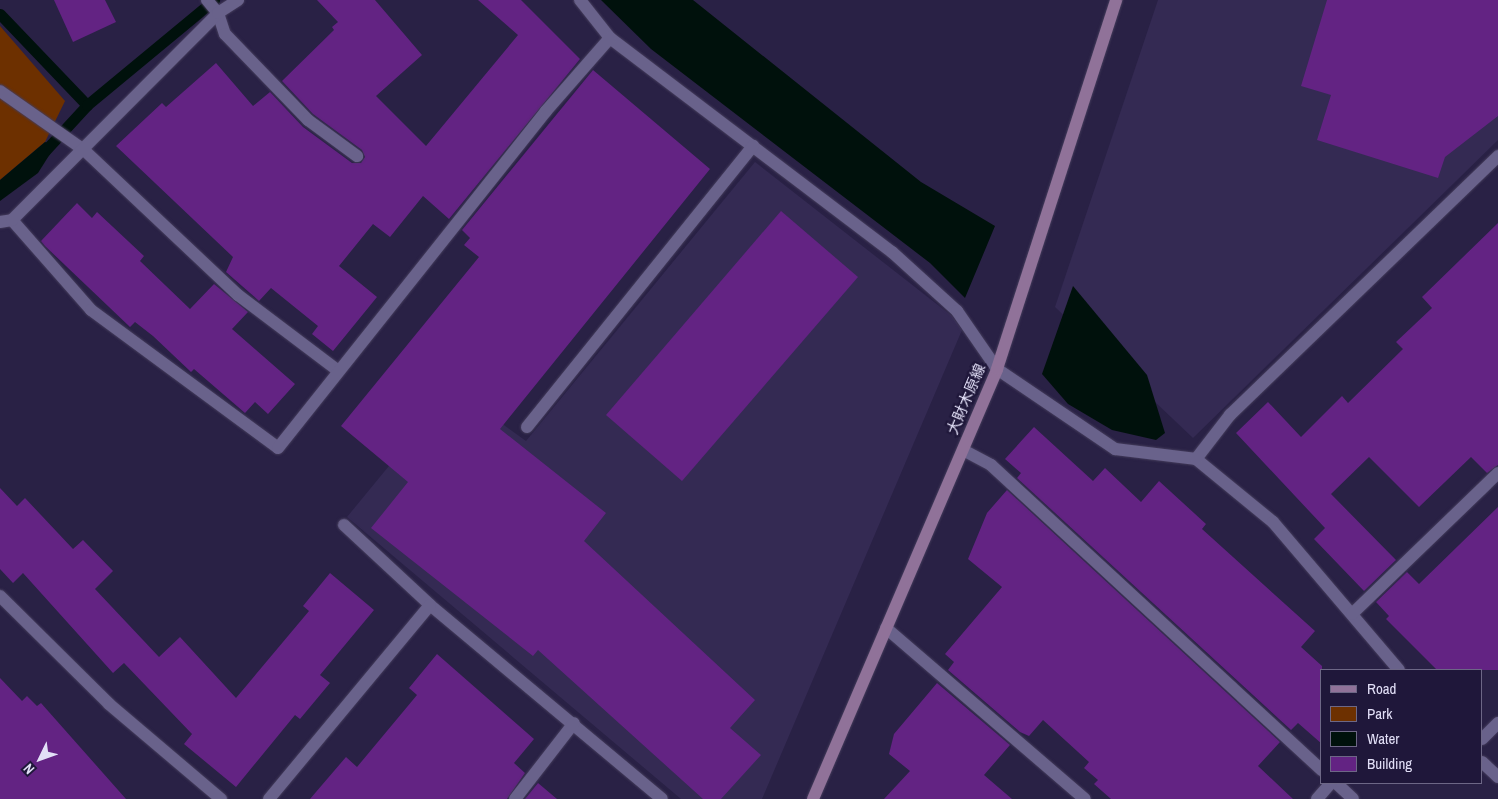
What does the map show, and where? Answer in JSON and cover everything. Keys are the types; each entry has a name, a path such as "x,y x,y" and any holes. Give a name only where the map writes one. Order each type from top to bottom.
{"street":[{"path":"207,0 218,13 225,34 308,120 357,156"},
{"path":"238,0 218,13 84,150 6,221 91,310 278,448 337,370 610,38"},
{"path":"580,0 610,38 892,252 958,311 998,369 1114,449 1196,459 1273,522 1398,669"},
{"name":"大財木原線","path":"814,799 998,369 1116,0"},
{"path":"0,91 84,150 238,295 337,370"},
{"path":"527,427 753,146"},
{"path":"1196,459 1230,415 1498,156"},
{"path":"963,450 990,465 1320,768"},
{"path":"1352,614 1498,474"},
{"path":"344,525 430,605 574,723 662,799"},
{"path":"0,596 109,704 222,799"},
{"path":"269,799 430,605"},
{"path":"886,628 1085,799"},
{"path":"516,799 574,723"},
{"path":"1483,739 1498,723"},
{"path":"1483,763 1498,778"},
{"path":"1317,799 1330,784"},
{"path":"1337,784 1353,799"}],"shaded area":[{"path":"1158,0 1498,0 1498,140 1193,438 1055,307"},
{"path":"755,162 952,316 962,330 762,799 681,799 347,517 453,388 526,441"}],"green space":[{"path":"0,26 65,101 45,142 0,180"}],"water":[{"path":"601,0 693,0 921,182 995,226 965,298 930,263 651,49"},
{"path":"45,142 55,146 38,173 0,201 0,180"},
{"path":"1073,286 1147,375 1165,433 1156,440 1112,430 1068,404 1042,374"}],"building":[{"path":"54,0 105,0 116,22 73,42"},
{"path":"317,0 375,0 422,55 376,96 426,146 518,35 478,0 521,0 580,59 449,219 423,196 390,237 373,224 339,266 377,297 333,351 312,334 318,326 271,288 259,301 226,272 233,257 116,146 162,103 166,107 216,63 253,106 270,92 303,127 352,163 361,163 365,157 362,150 313,114 282,81 334,30 332,27 338,22"},
{"path":"1327,0 1498,0 1498,116 1445,157 1438,178 1317,140 1331,95 1301,86"},
{"path":"593,70 710,169 500,429 606,513 584,541 755,700 730,728 761,755 721,799 703,799 538,650 533,656 371,528 408,482 341,426 479,257 464,245 470,238 462,230"},
{"path":"77,203 92,218 97,212 144,256 140,261 190,309 214,284 248,312 232,329 295,384 268,414 255,402 245,413 194,369 191,372 153,336 135,322 130,327 45,246 41,241"},
{"path":"781,211 858,277 682,481 606,415"},
{"path":"1498,223 1498,465 1487,473 1471,457 1419,507 1369,457 1331,494 1396,560 1364,591 1314,539 1325,528 1236,433 1268,402 1301,437 1342,396 1348,403 1403,349 1396,342 1432,308 1422,297"},
{"path":"1034,427 1093,481 1105,468 1141,502 1159,481 1206,524 1202,529 1315,631 1301,647 1322,666 1322,669 1320,669 1320,742 1298,723 1291,730 1017,478 1021,473 1005,459"},
{"path":"0,488 17,506 25,498 73,549 83,540 113,571 95,589 159,657 180,637 236,698 309,611 303,606 330,573 374,610 320,675 330,683 300,719 295,715 236,787 184,744 192,734 124,663 113,673 23,573 13,583 0,569"},
{"path":"1007,490 1280,742 1258,766 1293,799 1111,799 1094,784 1098,780 1084,768 1089,762 1043,720 1029,736 1020,732 948,670 954,662 945,654 1002,587 968,559 987,513"},
{"path":"1498,507 1498,670 1436,669 1386,619 1389,616 1376,602 1407,572 1419,584"},
{"path":"437,654 534,739 514,763 525,773 507,799 310,799 346,757 357,767 417,695 409,688"},
{"path":"0,678 22,701 27,696 37,706 41,703 126,799 0,799"},
{"path":"937,683 1010,745 984,775 1012,799 884,799 910,771 889,754 894,734"},
{"path":"538,783 557,799 525,799"}],"waterway":[{"path":"42,154 87,105 214,0"},
{"path":"0,14 87,105"}]}
